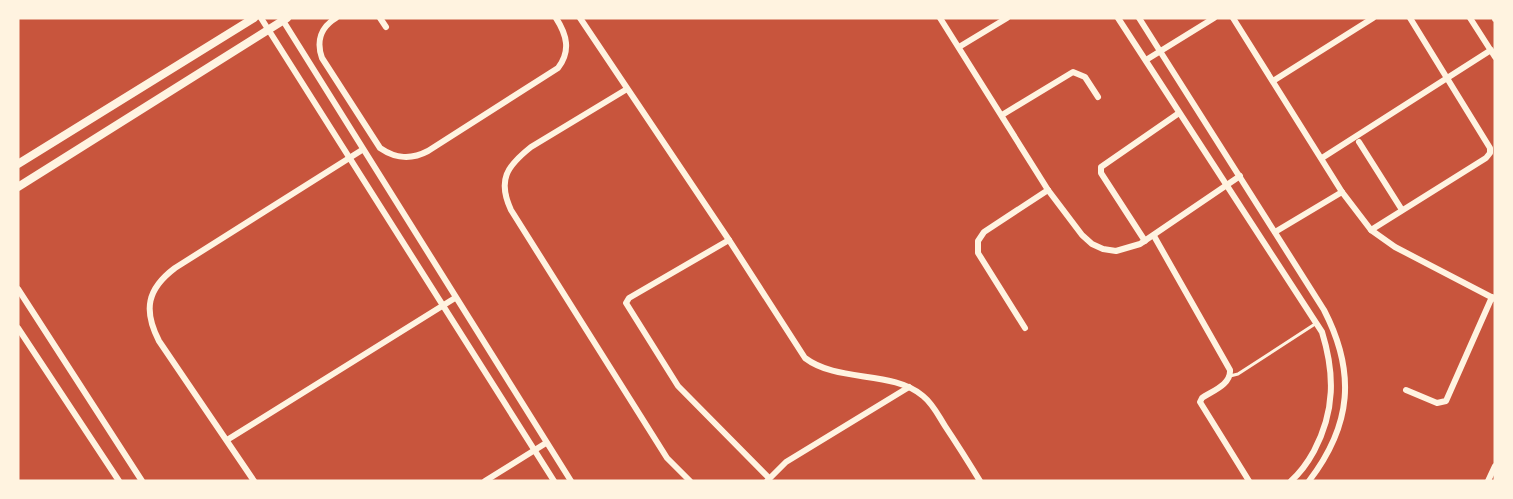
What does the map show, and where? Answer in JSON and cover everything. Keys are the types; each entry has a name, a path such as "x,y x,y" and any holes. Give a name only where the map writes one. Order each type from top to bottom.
{"street":[{"path":"18,164 254,18"},
{"path":"261,18 554,481"},
{"path":"336,18 327,24 321,33 319,45 322,58 380,147 393,155 407,158 428,151 558,68 565,57 567,44 564,32 556,18"},
{"path":"380,18 386,27"},
{"path":"580,18 805,358 824,369 909,387 922,395 933,406 980,481"},
{"path":"940,18 1048,190 1082,235 1092,244 1116,251 1128,249 1154,236 1240,176"},
{"path":"959,47 1007,18"},
{"path":"1118,18 1322,332 1329,354 1332,399 1319,440 1309,459 1291,481"},
{"path":"1139,18 1334,329 1343,355 1346,383 1343,411 1335,438 1324,460 1309,481"},
{"path":"1146,60 1214,18"},
{"path":"1233,18 1342,192 1371,230 1395,247 1494,298 1446,401 1437,403 1406,390"},
{"path":"1273,81 1373,18"},
{"path":"1371,230 1486,158 1490,153 1490,148 1410,18"},
{"path":"1322,158 1446,79 1493,53 1470,18"},
{"path":"18,187 284,19 362,150 571,481"},
{"path":"1002,114 1073,72 1085,77 1098,97"},
{"path":"627,89 518,157 509,168 504,182 504,195 511,210 667,458 690,481"},
{"path":"1145,241 1101,173 1101,167 1179,113"},
{"path":"1359,142 1402,210"},
{"path":"254,481 159,341 151,326 149,309 152,293 161,278 175,268 362,150"},
{"path":"1025,328 978,253 978,241 984,232 1048,190"},
{"path":"1275,232 1342,192"},
{"path":"1154,236 1230,370 1227,381 1202,398 1200,402 1249,481"},
{"path":"729,240 629,298 626,303 678,386 768,479 786,462 909,387"},
{"path":"18,289 142,481"},
{"path":"227,440 455,298"},
{"path":"18,328 119,481"},
{"path":"485,481 546,443"},
{"path":"1488,481 1495,466"}],"lane":[{"path":"1230,376 1238,374 1317,323"}]}
